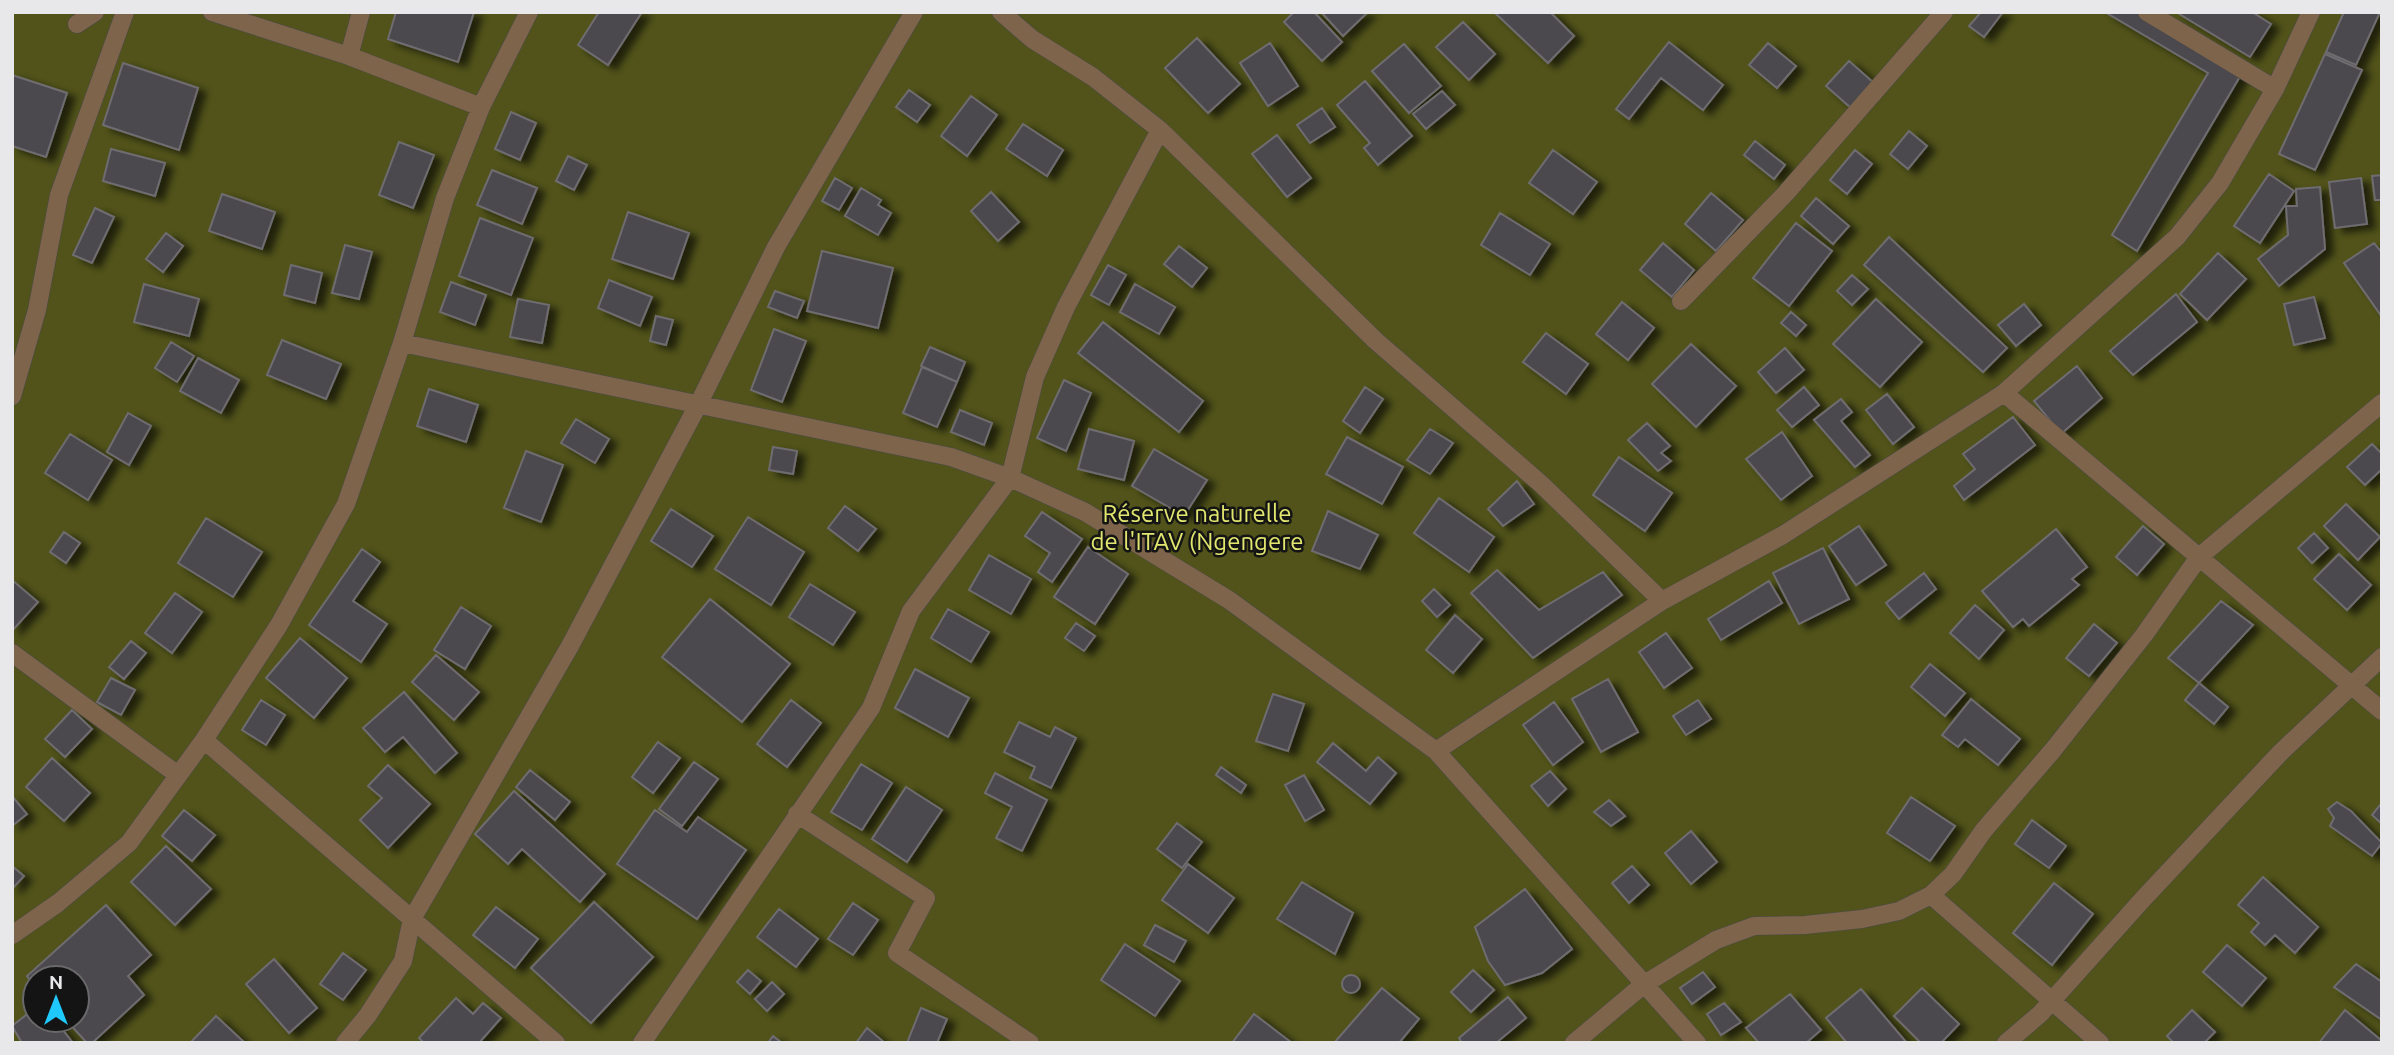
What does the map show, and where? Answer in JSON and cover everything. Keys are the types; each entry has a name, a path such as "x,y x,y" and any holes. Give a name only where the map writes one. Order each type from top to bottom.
{"street":[{"path":"77,24 95,12"},
{"path":"12,396 37,310 59,195 125,12"},
{"path":"212,12 349,56 481,107"},
{"path":"349,56 361,12"},
{"path":"12,935 58,903 129,843 204,740 279,625 346,504 402,343 445,198 481,107 529,12"},
{"path":"345,1043 368,1015 403,961 412,919 570,646 698,405 776,247 914,12"},
{"path":"1001,12 1032,39 1093,76 1160,130 1376,341 1541,484 1662,601"},
{"path":"1681,301 1786,193 1944,12"},
{"path":"2147,12 2275,89"},
{"path":"1436,751 1662,601 1783,535 2004,393 2177,237 2220,183 2275,89 2311,12"},
{"path":"642,1043 871,708 911,611 1010,478 1035,377 1066,307 1160,130"},
{"path":"402,343 951,457 1010,478 1084,512 1229,600 1436,751 1697,1043"},
{"path":"2004,393 2382,711"},
{"path":"1574,1043 1643,985 1716,940 1754,926 1805,925 1862,919 1899,911 1931,895 1952,874 1984,830 2053,750 2144,635 2199,557 2382,403"},
{"path":"12,653 178,775"},
{"path":"2006,1043 2052,1001 2281,752 2382,657"},
{"path":"204,740 556,1043"},
{"path":"797,814 926,898 897,953 1030,1043"},
{"path":"1931,895 2100,1043"}],"green space":[{"name":"Réserve naturelle de l'ITAV (Ngengere","path":"12,12 2382,12 2382,1043 12,1043"}],"building":[{"path":"396,12 474,12 458,62 388,39"},
{"path":"599,12 642,12 608,65 578,45"},
{"path":"1294,12 1314,12 1342,42 1322,61 1284,22"},
{"path":"1321,12 1368,12 1343,36"},
{"path":"1494,12 1550,12 1574,36 1548,63"},
{"path":"1981,12 2003,12 1984,37 1969,26"},
{"path":"2105,12 2137,12 2242,73 2137,251 2112,235 2208,73"},
{"path":"2176,12 2252,12 2271,24 2250,57"},
{"path":"2344,12 2380,12 2356,65 2326,52"},
{"path":"1463,22 1495,54 1469,80 1436,47"},
{"path":"1197,38 1240,84 1208,113 1165,68"},
{"path":"1669,42 1723,85 1703,110 1661,78 1629,119 1616,109"},
{"path":"1270,43 1298,86 1268,106 1240,63"},
{"path":"1768,43 1796,66 1777,88 1749,65"},
{"path":"1404,44 1441,86 1409,113 1372,71"},
{"path":"2325,54 2362,70 2315,170 2279,154"},
{"path":"1849,61 1874,83 1851,108 1826,86"},
{"path":"123,63 198,88 179,150 103,125"},
{"path":"12,75 67,93 46,157 12,146"},
{"path":"1365,81 1412,136 1378,165 1364,148 1370,143 1337,105"},
{"path":"909,90 930,105 917,122 896,107"},
{"path":"1442,91 1455,105 1426,129 1413,114"},
{"path":"971,96 997,115 967,156 941,136"},
{"path":"1322,108 1335,127 1310,143 1297,125"},
{"path":"511,112 536,123 520,160 495,149"},
{"path":"1023,124 1063,150 1047,176 1006,149"},
{"path":"1909,131 1927,146 1908,169 1890,154"},
{"path":"1277,135 1311,178 1287,197 1252,154"},
{"path":"1755,141 1785,165 1774,179 1744,155"},
{"path":"399,142 434,155 413,208 379,195"},
{"path":"111,149 165,163 155,196 103,181"},
{"path":"1553,150 1597,182 1573,214 1529,183"},
{"path":"1855,150 1872,164 1847,194 1830,180"},
{"path":"568,156 587,165 574,190 556,181"},
{"path":"492,170 537,188 522,224 477,205"},
{"path":"2269,174 2294,191 2260,243 2234,226"},
{"path":"2382,175 2382,200 2375,200 2372,176"},
{"path":"835,178 852,188 839,210 822,201"},
{"path":"2361,178 2367,224 2335,228 2329,182"},
{"path":"2320,187 2325,249 2279,286 2258,259 2288,235 2286,206 2297,206 2296,189"},
{"path":"861,188 881,200 878,205 891,213 878,235 845,216"},
{"path":"991,192 1019,222 998,241 971,211"},
{"path":"1711,193 1743,220 1716,251 1685,224"},
{"path":"222,194 275,212 262,249 209,231"},
{"path":"1816,198 1849,226 1833,244 1801,216"},
{"path":"95,208 114,217 92,263 73,255"},
{"path":"628,212 689,233 673,279 612,259"},
{"path":"1500,213 1550,244 1530,275 1481,245"},
{"path":"480,218 533,238 511,295 459,276"},
{"path":"1796,223 1832,251 1789,306 1753,278"},
{"path":"166,233 183,246 163,272 146,259"},
{"path":"1889,237 2007,348 1983,372 1864,265"},
{"path":"1663,243 1694,270 1672,297 1640,270"},
{"path":"2374,243 2382,253 2382,317 2344,263"},
{"path":"345,245 372,252 359,299 332,293"},
{"path":"1179,246 1207,268 1192,287 1164,264"},
{"path":"822,251 893,268 878,328 807,311"},
{"path":"2218,253 2246,279 2207,320 2180,294"},
{"path":"291,265 322,273 315,303 284,295"},
{"path":"1108,265 1126,275 1109,305 1091,295"},
{"path":"1852,275 1868,289 1852,305 1837,291"},
{"path":"609,280 652,297 640,326 598,308"},
{"path":"451,282 486,295 475,325 440,312"},
{"path":"144,284 199,299 189,336 134,322"},
{"path":"1135,284 1175,307 1159,334 1120,312"},
{"path":"775,291 804,301 797,318 768,307"},
{"path":"2176,294 2197,322 2133,375 2110,351"},
{"path":"2314,297 2325,338 2294,345 2284,304"},
{"path":"518,299 549,305 542,343 510,337"},
{"path":"1876,299 1922,342 1880,387 1833,344"},
{"path":"1622,302 1654,328 1628,360 1596,334"},
{"path":"2024,304 2041,325 2016,346 1998,325"},
{"path":"1791,312 1806,325 1796,336 1781,323"},
{"path":"656,316 673,320 666,345 650,341"},
{"path":"1103,322 1203,401 1179,432 1078,353"},
{"path":"774,329 806,341 782,402 751,390"},
{"path":"1546,333 1588,364 1566,394 1523,362"},
{"path":"282,340 341,364 326,399 267,375"},
{"path":"171,342 194,356 177,382 155,368"},
{"path":"1691,344 1736,386 1696,427 1652,384"},
{"path":"930,347 965,362 957,382 921,366"},
{"path":"1785,348 1804,370 1776,393 1758,372"},
{"path":"198,358 239,380 221,413 180,391"},
{"path":"2077,366 2102,398 2061,434 2034,401"},
{"path":"922,367 957,382 937,427 903,413"},
{"path":"1064,380 1091,393 1066,451 1037,438"},
{"path":"1365,387 1383,399 1360,433 1343,421"},
{"path":"1804,387 1819,405 1792,427 1777,410"},
{"path":"429,389 478,405 466,442 417,426"},
{"path":"1887,394 1914,427 1893,444 1866,410"},
{"path":"1841,399 1852,412 1841,421 1870,455 1855,467 1814,420"},
{"path":"960,410 992,423 984,445 951,432"},
{"path":"128,413 151,426 129,465 107,452"},
{"path":"2013,417 2035,445 1964,500 1954,486 1975,469 1963,454"},
{"path":"576,419 609,439 595,463 561,443"},
{"path":"1647,423 1670,446 1661,453 1671,461 1658,471 1628,440"},
{"path":"1089,429 1134,441 1124,480 1078,469"},
{"path":"1430,429 1453,443 1430,474 1407,460"},
{"path":"1782,432 1812,476 1781,500 1746,459"},
{"path":"70,434 112,460 88,500 45,473"},
{"path":"1347,437 1403,467 1382,504 1326,474"},
{"path":"2372,444 2382,454 2382,469 2365,485 2347,467"},
{"path":"773,447 797,451 793,474 769,470"},
{"path":"1154,449 1207,480 1184,516 1132,486"},
{"path":"526,451 563,465 541,522 504,508"},
{"path":"1619,457 1672,493 1645,531 1593,495"},
{"path":"1517,481 1534,504 1503,526 1488,509"},
{"path":"1439,498 1494,537 1469,572 1414,533"},
{"path":"2346,504 2380,537 2358,560 2324,526"},
{"path":"845,506 876,529 858,551 828,528"},
{"path":"671,509 713,536 692,567 651,541"},
{"path":"1328,511 1378,535 1360,569 1312,551"},
{"path":"1042,512 1082,539 1052,582 1038,572 1050,553 1025,536"},
{"path":"748,517 804,552 771,605 715,569"},
{"path":"206,518 262,552 233,597 178,563"},
{"path":"1859,526 1886,565 1856,585 1829,546"},
{"path":"2143,526 2164,544 2137,575 2116,557"},
{"path":"2056,529 2087,567 2072,579 2079,585 2029,626 2023,619 2013,627 1982,591"},
{"path":"64,532 80,543 66,563 50,552"},
{"path":"2314,533 2328,548 2312,563 2298,548"},
{"path":"1088,547 1128,574 1095,624 1054,597"},
{"path":"1823,548 1849,599 1799,624 1773,573"},
{"path":"362,549 380,562 353,601 387,624 361,662 309,625"},
{"path":"2339,554 2371,585 2347,610 2314,579"},
{"path":"989,555 1031,579 1011,614 969,590"},
{"path":"1497,570 1539,610 1603,572 1622,595 1533,658 1471,593"},
{"path":"1924,573 1936,589 1899,619 1886,603"},
{"path":"12,580 38,602 12,631"},
{"path":"1769,581 1782,603 1721,640 1708,619"},
{"path":"810,584 855,612 833,645 789,617"},
{"path":"1434,589 1450,605 1437,617 1422,601"},
{"path":"175,593 202,612 172,653 145,633"},
{"path":"710,599 790,664 742,722 662,657"},
{"path":"2221,601 2253,625 2199,683 2168,658"},
{"path":"1975,605 2004,630 1979,659 1950,633"},
{"path":"461,607 491,626 465,669 434,650"},
{"path":"948,609 989,632 971,662 931,638"},
{"path":"1455,615 1482,639 1453,673 1426,650"},
{"path":"1076,623 1095,636 1084,651 1065,638"},
{"path":"2094,624 2117,643 2089,676 2066,658"},
{"path":"1666,633 1692,668 1664,688 1639,652"},
{"path":"300,638 347,678 314,718 266,678"},
{"path":"131,641 146,653 124,679 109,667"},
{"path":"436,655 479,692 454,720 412,682"},
{"path":"1930,664 1965,693 1945,716 1911,687"},
{"path":"915,669 969,698 948,737 895,708"},
{"path":"111,678 135,690 121,715 97,702"},
{"path":"1608,679 1638,732 1601,752 1572,699"},
{"path":"2199,683 2228,707 2214,724 2185,700"},
{"path":"404,692 457,753 435,773 403,737 385,752 363,728"},
{"path":"1273,694 1304,704 1288,751 1256,741"},
{"path":"1971,699 2020,739 1998,765 1965,739 1958,747 1942,735"},
{"path":"261,700 285,715 266,745 242,730"},
{"path":"791,700 821,723 787,767 757,744"},
{"path":"1698,700 1711,719 1686,735 1673,716"},
{"path":"1554,702 1583,742 1553,765 1523,725"},
{"path":"72,710 92,729 65,757 45,739"},
{"path":"1019,722 1050,737 1055,727 1076,738 1051,788 1030,778 1035,767 1004,752"},
{"path":"658,742 680,758 653,793 632,777"},
{"path":"1333,743 1366,771 1378,757 1396,773 1370,804 1317,762"},
{"path":"52,758 90,793 64,821 26,787"},
{"path":"694,762 718,779 682,826 659,809"},
{"path":"861,764 892,783 862,830 831,812"},
{"path":"388,765 430,804 388,848 360,820 382,798 368,786"},
{"path":"1221,767 1246,785 1241,793 1216,775"},
{"path":"530,770 570,802 555,820 516,787"},
{"path":"1550,771 1566,789 1548,806 1531,786"},
{"path":"995,773 1047,800 1022,851 996,838 1012,807 985,793"},
{"path":"1304,775 1324,810 1305,821 1285,785"},
{"path":"2381,781 2382,824 2372,815 2381,804"},
{"path":"906,787 942,810 907,862 872,839"},
{"path":"514,791 605,874 580,902 522,849 508,864 475,834"},
{"path":"12,796 27,814 12,826"},
{"path":"1911,797 1955,826 1930,861 1887,833"},
{"path":"1609,800 1625,816 1611,826 1594,812"},
{"path":"2337,802 2351,811 2382,843 2372,856 2330,826 2334,818 2328,809"},
{"path":"184,810 215,835 192,861 162,836"},
{"path":"655,810 687,832 698,817 746,850 697,919 617,864"},
{"path":"2032,820 2066,846 2049,868 2015,844"},
{"path":"1177,823 1202,842 1182,868 1157,849"},
{"path":"1691,831 1717,862 1691,884 1665,853"},
{"path":"166,846 211,889 175,925 131,882"},
{"path":"1188,864 1234,898 1208,933 1162,900"},
{"path":"12,866 24,876 12,889"},
{"path":"1632,866 1649,885 1629,903 1612,883"},
{"path":"2263,877 2318,927 2295,953 2275,935 2265,945 2251,932 2259,923 2238,905"},
{"path":"1302,882 1353,913 1335,954 1277,919"},
{"path":"2054,883 2093,914 2052,965 2013,933"},
{"path":"1525,889 1572,949 1542,973 1505,985 1488,961 1475,927"},
{"path":"594,902 653,957 591,1023 531,968"},
{"path":"853,903 878,920 853,955 828,939"},
{"path":"106,905 151,955 128,976 144,995 92,1043 87,1043 79,1034 91,1034 91,964 40,964"},
{"path":"496,907 538,939 515,968 473,935"},
{"path":"779,909 818,939 796,967 757,937"},
{"path":"1155,925 1186,941 1174,962 1144,945"},
{"path":"1125,944 1180,981 1155,1016 1101,980"},
{"path":"2227,945 2266,978 2242,1006 2203,972"},
{"path":"343,953 366,970 343,1000 320,984"},
{"path":"274,959 317,1008 289,1033 246,984"},
{"path":"2356,964 2382,982 2382,1020 2334,987"},
{"path":"748,970 761,981 750,994 737,982"},
{"path":"1473,970 1494,990 1471,1012 1451,992"},
{"path":"1703,972 1715,987 1692,1004 1680,988"},
{"path":"1351,975 1357,978 1360,984 1357,990 1351,993 1345,990 1342,984 1345,978"},
{"path":"772,982 784,994 767,1011 755,999"},
{"path":"1382,988 1419,1019 1399,1043 1334,1043"},
{"path":"1922,988 1959,1024 1941,1043 1921,1043 1894,1016"},
{"path":"1861,989 1907,1043 1847,1043 1826,1018"},
{"path":"1790,994 1821,1030 1806,1043 1759,1043 1746,1028"},
{"path":"1508,997 1526,1018 1496,1043 1462,1043 1459,1038"},
{"path":"456,998 473,1014 483,1003 501,1018 479,1043 424,1043 419,1038"},
{"path":"1724,1003 1741,1022 1721,1035 1707,1014"},
{"path":"921,1008 947,1019 937,1043 907,1043"},
{"path":"2192,1010 2215,1032 2204,1043 2174,1043 2167,1036"},
{"path":"2345,1010 2382,1041 2382,1043 2319,1043"},
{"path":"1254,1014 1292,1043 1232,1043"},
{"path":"216,1016 245,1043 190,1043"},
{"path":"21,1019 21,1034 66,1034 73,1043 22,1043 12,1026"},
{"path":"867,1028 885,1043 856,1043"},
{"path":"773,1036 782,1043 768,1043"}]}
